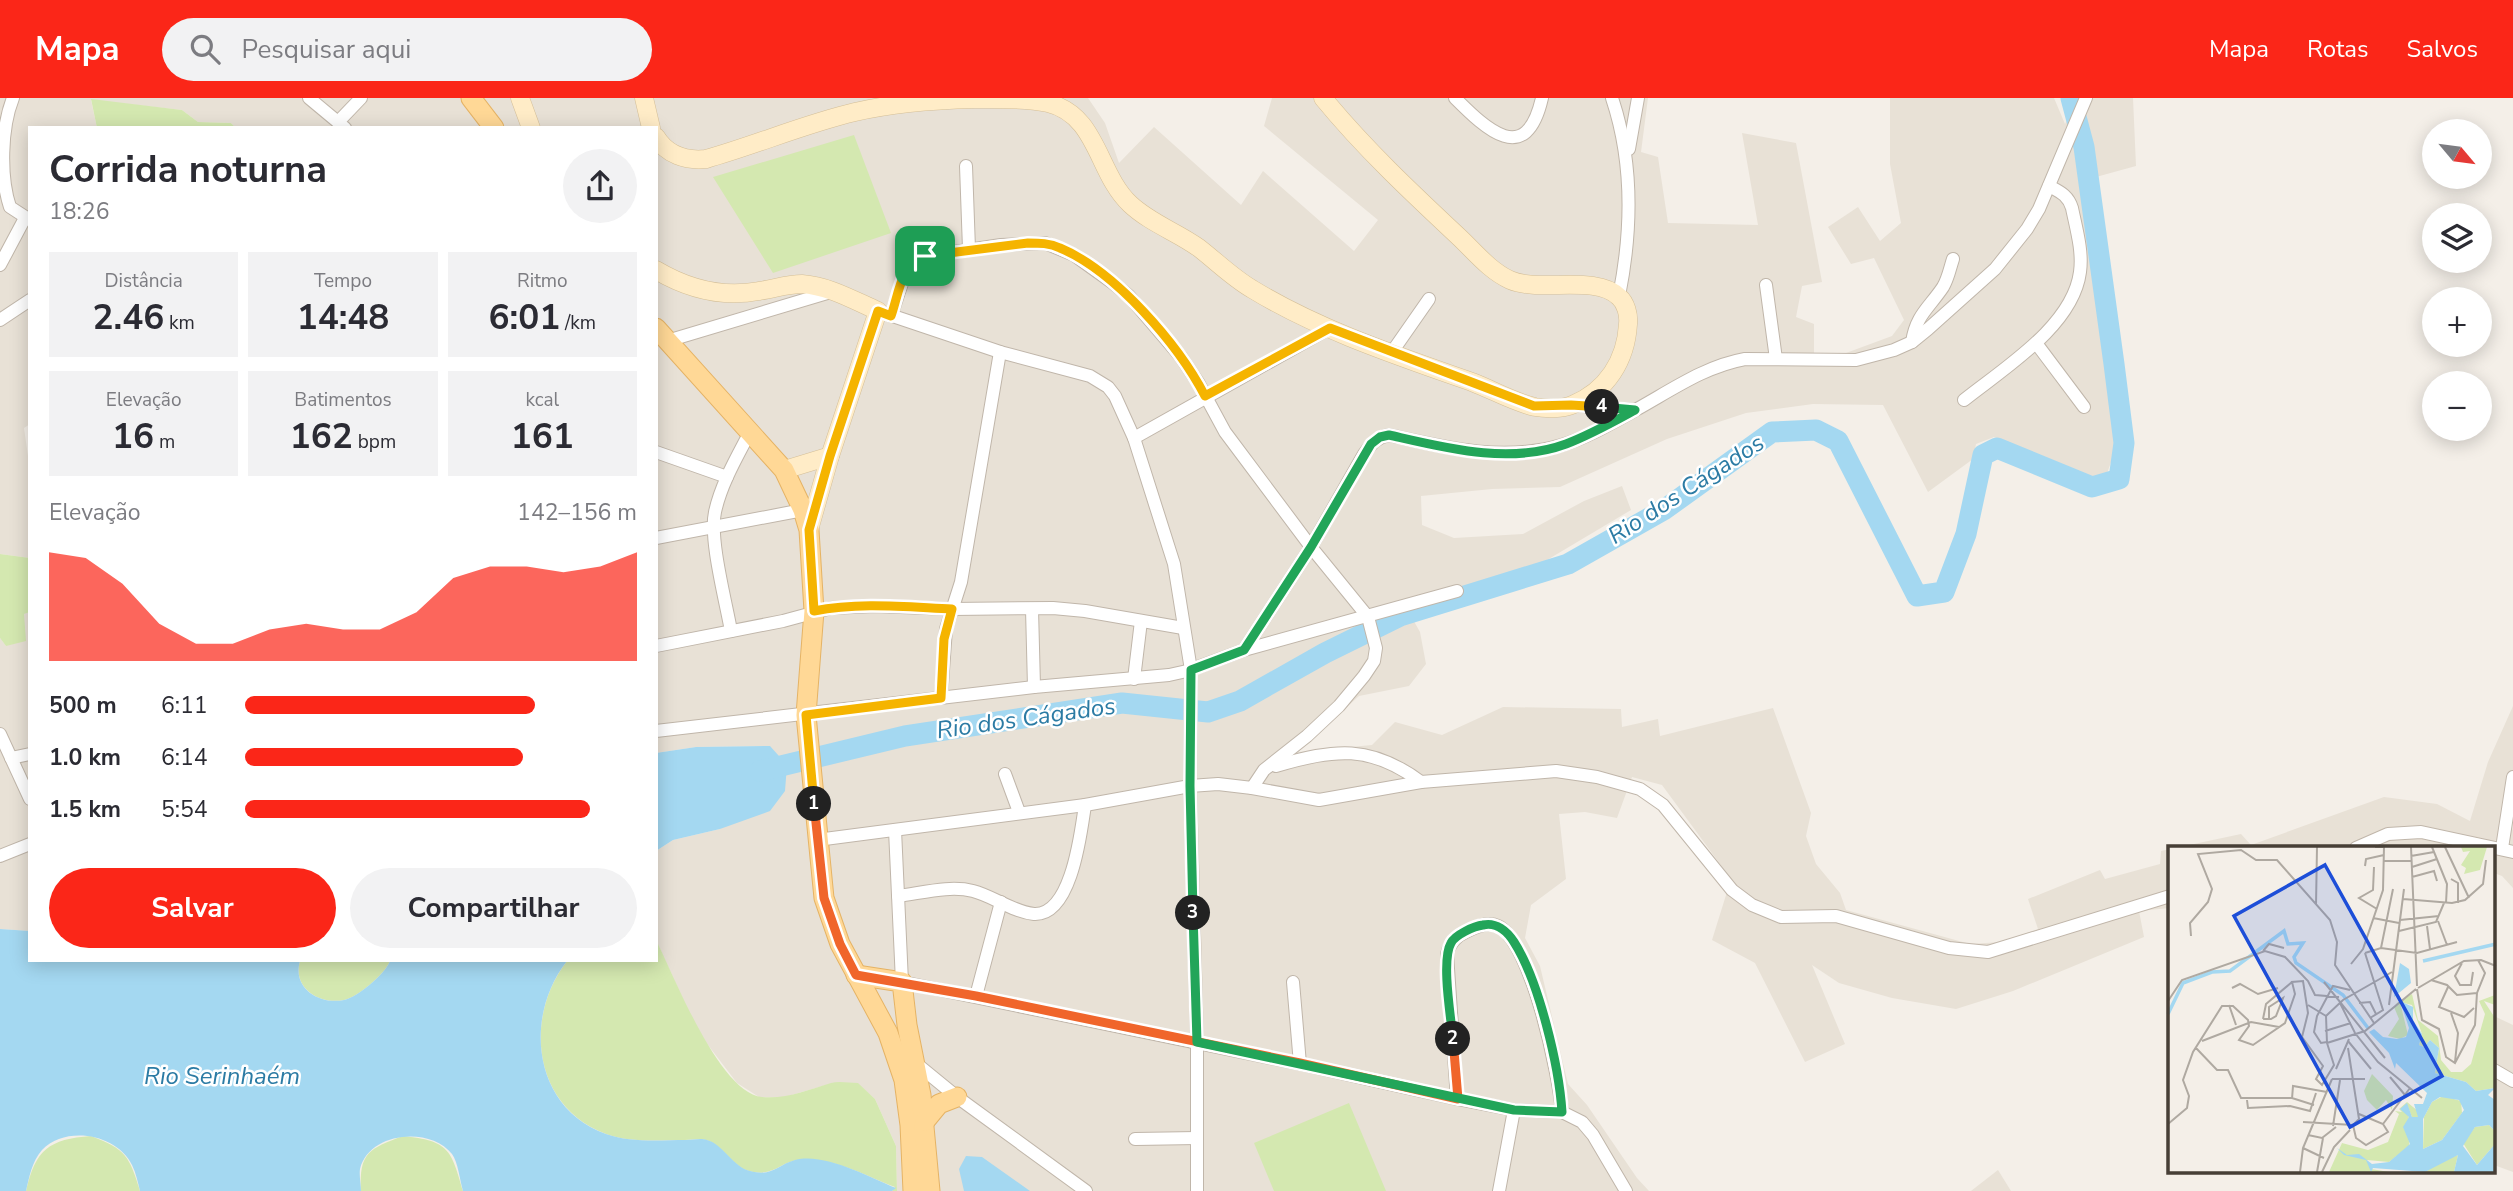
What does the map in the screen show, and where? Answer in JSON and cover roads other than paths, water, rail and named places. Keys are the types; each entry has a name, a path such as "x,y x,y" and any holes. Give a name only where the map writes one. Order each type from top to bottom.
{"main road":[{"path":"471,98 492,126"},
{"path":"520,98 530,126"},
{"path":"644,98 651,126"},
{"path":"658,139 669,151 680,157 706,159 812,124 892,105 935,100 983,99 1046,102 1060,106 1086,128 1117,190 1142,214 1200,249 1254,290 1330,328 1534,406 1571,405 1601,387 1615,372 1628,334 1629,315 1619,296 1609,290 1589,286 1529,285 1503,276 1406,186 1323,98"},
{"path":"658,271 674,280 710,292 740,294 800,284 834,291 885,313 830,456 809,530"},
{"path":"662,335 783,470 803,510 809,530 814,611 806,719 824,898 831,922 887,1033 904,1080 910,1125 913,1191"},
{"path":"783,470 830,456"},
{"path":"856,975 902,982 925,1121 930,1191"},
{"path":"925,1121 939,1104 957,1097"}],"street":[{"path":"0,265 27,219 10,207 5,193 1,126 13,98"},
{"path":"309,98 342,125 361,98"},
{"path":"1455,98 1487,129 1511,137 1520,136 1530,127 1542,98"},
{"path":"1612,98 1620,121 1627,159 1627,239 1619,296"},
{"path":"1627,159 1639,98"},
{"path":"1244,650 1311,547 1371,444 1380,437 1389,435 1460,451 1527,452 1565,444 1713,368 1745,359 1856,360 1878,356 1912,342 1995,269 2027,229 2049,186 2084,102"},
{"path":"966,166 969,249"},
{"path":"1964,400 2036,343 2060,317 2078,284 2081,268 2070,199 2049,186"},
{"path":"1197,1191 1197,1042 1190,780 1192,686 1181,596 1174,564 1134,438 1115,396 1100,381 1075,370 1000,352 885,313 911,261 918,256 1045,243 1074,255 1129,296 1181,357 1225,432 1369,619 1376,648 1374,661 1369,669 1339,706 1290,752 1264,770 1252,788"},
{"path":"1912,342 1914,326 1944,285 1953,259"},
{"path":"1766,285 1776,359"},
{"path":"662,335 834,291"},
{"path":"1392,352 1429,299"},
{"path":"0,320 28,301"},
{"path":"1134,438 1330,328"},
{"path":"2036,343 2084,407"},
{"path":"941,698 944,639 961,582 1000,352"},
{"path":"1571,405 1635,410"},
{"path":"731,631 713,527 716,507 727,477 750,432"},
{"path":"658,453 727,477"},
{"path":"658,538 803,510"},
{"path":"658,731 806,719 941,698 1134,679 1191,670 1244,650 1369,619 1457,591"},
{"path":"658,646 814,611 875,606 952,609 1052,608 1183,628"},
{"path":"1032,609 1034,687"},
{"path":"1134,679 1141,621"},
{"path":"0,734 28,795"},
{"path":"1264,770 1302,758 1348,752 1363,753 1405,770 1421,782"},
{"path":"11,758 28,754"},
{"path":"817,839 1085,805 1190,780 1319,800 1421,782 1556,771 1597,777 1640,789 1663,805 1732,890 1752,905 1781,917 1836,916 1949,948 1988,952 2168,897"},
{"path":"1005,774 1019,812"},
{"path":"2508,850 2513,777"},
{"path":"898,896 964,890 1037,914 1048,910 1066,887 1085,805"},
{"path":"895,830 902,982 1300,1063 1458,1099 1514,1110 1562,1112 1582,1122 1593,1135 1626,1191"},
{"path":"2361,846 2388,834 2421,832 2489,846"},
{"path":"0,856 28,845"},
{"path":"976,996 1001,902"},
{"path":"1458,1099 1447,954 1454,939 1478,926 1493,925 1502,929 1513,940 1526,967 1551,1046 1562,1112"},
{"path":"1293,982 1300,1063"},
{"path":"914,1061 957,1097 1086,1191"},
{"path":"2496,1071 2513,1081"},
{"path":"1499,1191 1514,1110"},
{"path":"1135,1139 1197,1138"}],"water":[{"path":"770,746 787,765 785,791 770,811 720,829 673,840 658,850 658,753 696,747"},
{"name":"Rio Serinhaém","path":"0,929 28,931 28,962 300,962 300,979 304,987 317,997 335,1001 350,998 363,990 383,972 389,962 566,962 553,983 544,1008 541,1033 543,1059 550,1083 563,1104 582,1121 606,1134 625,1139 707,1140 718,1146 738,1165 750,1171 764,1173 795,1160 819,1159 833,1162 896,1188 892,1191 463,1191 454,1157 442,1145 430,1139 401,1137 375,1147 366,1157 360,1169 361,1191 140,1191 133,1168 125,1154 103,1140 77,1136 64,1137 42,1150 33,1164 26,1191 0,1191"},
{"path":"966,1156 982,1157 1030,1191 964,1191 959,1169"}],"waterway":[{"name":"Rio dos Cágados","path":"760,771 905,736 1122,703 1208,712 1240,701 1325,653 1400,616 1568,564 1665,509 1772,432 1816,430 1838,441 1917,596 1944,592 1966,534 1983,455 1997,448 2092,487 2119,479 2124,443 2084,147 2071,98"}]}
